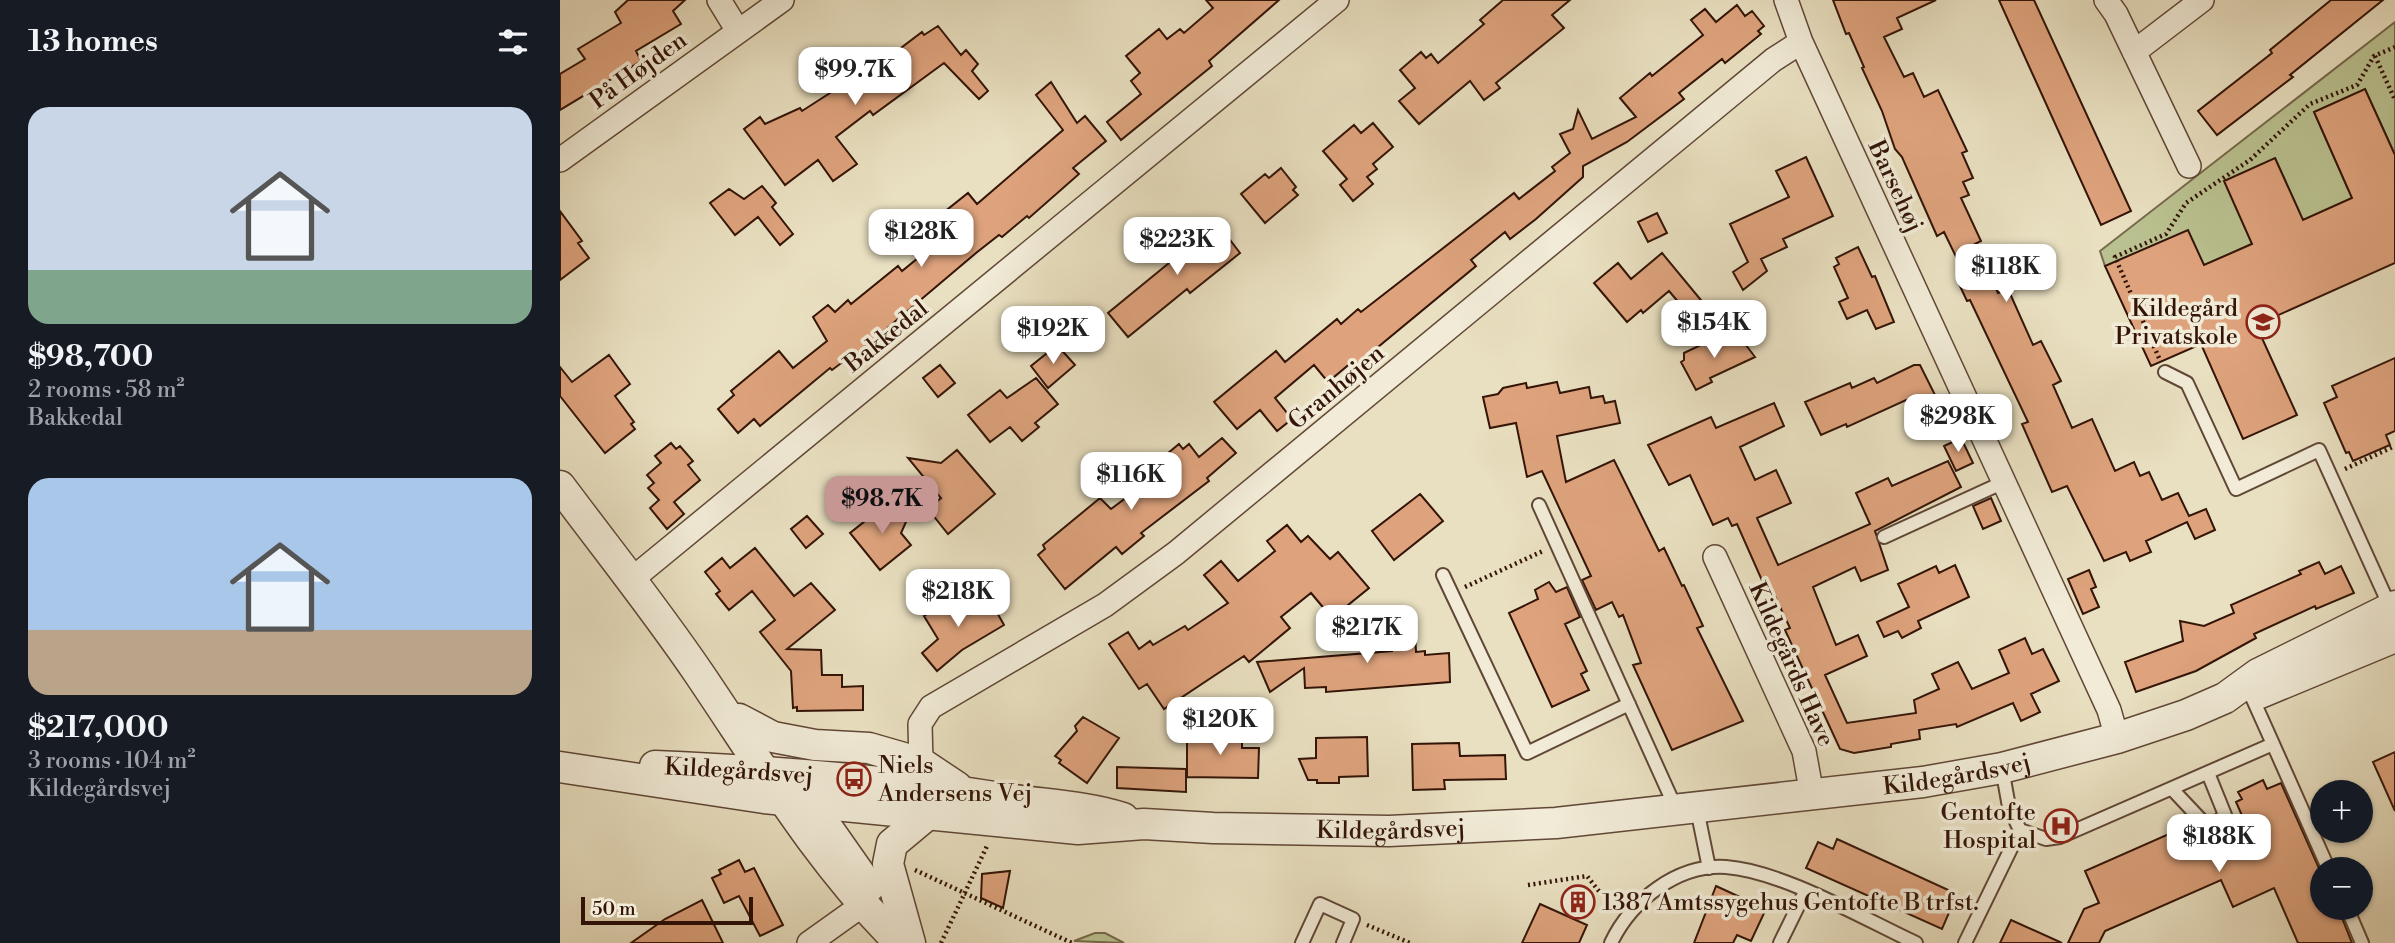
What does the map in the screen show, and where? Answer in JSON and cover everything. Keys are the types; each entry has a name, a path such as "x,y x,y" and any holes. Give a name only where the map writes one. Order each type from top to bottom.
{"street":[{"path":"719,0 738,31"},
{"name":"På Højden","path":"560,160 782,0"},
{"name":"Bakkedal","path":"631,580 1337,0"},
{"name":"Barsehøj","path":"1786,0 1801,42 2109,710 2116,738"},
{"path":"2106,0 2189,166"},
{"path":"2134,52 2202,0"},
{"name":"Granhøjen","path":"921,763 920,724 931,707 1104,605 1176,554 1773,60 1801,42"},
{"path":"560,486 776,780 876,893 900,943"},
{"name":"Kildegårds Have","path":"1715,556 1804,751 1812,795"},
{"name":"Kildegårdsvej","path":"2238,696 2258,674 2393,611"},
{"name":"Kildegårdsvej","path":"810,802 1077,829 1144,824 1389,831 1481,828 1687,811 1923,782 2001,768 2116,738 2186,715 2395,637"},
{"path":"700,675 739,719 776,780 810,802 876,893 907,943"},
{"name":"Kildegårdsvej","path":"739,719 773,737 815,745 869,748 921,763 960,789"},
{"name":"Kildegårdsvej","path":"560,762 776,780"},
{"name":"Kildegårdsvej","path":"560,767 960,789 1009,799 1091,808 1144,824"},
{"path":"809,943 876,893 888,864 892,844 928,814"}],"lane":[{"path":"2165,372 2187,383 2236,489 2319,450 2393,611"},
{"path":"1884,537 2004,482"},
{"path":"1539,505 1629,704 1687,811 1709,868"},
{"path":"1443,575 1527,753 1629,704"},
{"path":"2238,696 2273,744 2323,857"},
{"path":"2001,768 2009,807 2020,830 2046,839 2060,837 2273,744"},
{"path":"2172,789 2204,823 2216,823 2225,815 2208,773"},
{"path":"1965,943 2020,830"},
{"path":"1611,943 1622,921 1637,904 1667,882 1709,868 1724,867 1756,873 1805,892 1916,943"},
{"path":"1780,943 1805,892"},
{"path":"1302,943 1320,904 1353,919 1343,943"},
{"path":"2352,920 2362,943"}],"path":[{"path":"2165,372 2115,257 2166,234 2186,203 2250,160 2309,104 2357,85 2374,56 2395,47"},
{"path":"2374,56 2395,100"},
{"path":"2331,476 2395,446"},
{"path":"1451,593 1557,545"},
{"path":"941,943 999,821"},
{"path":"892,844 912,869 966,891 1072,943"},
{"path":"1528,885 1587,876 1622,921"},
{"path":"1353,919 1410,943"}],"green space":[{"path":"2395,22 2395,155 2365,89 2314,112 2348,189 2372,189 2283,229 2299,211 2275,158 2271,235 2183,275 2105,266 2100,251"},
{"path":"1095,933 1105,933 1124,943 1074,941"}],"building":[{"path":"628,0 685,0 673,11 681,24 636,51 641,61 560,110 560,74 585,59 578,49 621,23 615,12"},
{"path":"1206,0 1279,0 1209,61 1212,66 1121,140 1107,122 1141,94 1131,81 1140,73 1126,56 1159,29 1167,39 1180,29 1184,33 1213,8"},
{"path":"1503,0 1570,0 1552,15 1564,28 1496,83 1500,88 1484,100 1470,81 1419,124 1399,101 1415,88 1400,70 1421,52 1426,58 1431,54 1438,63 1484,24 1480,20"},
{"path":"1833,0 1936,0 1897,18 1902,29 1884,37 1904,77 1913,73 1924,97 1938,90 1967,151 1962,153 1973,178 1963,182 1969,195 1961,198 1981,241 1975,244 1998,293 2008,289 2033,345 2041,341 2061,381 2053,385 2072,428 2092,419 2115,471 2134,462 2140,476 2149,472 2162,500 2178,493 2189,516 2206,509 2215,530 2195,539 2187,522 2146,541 2151,552 2130,561 2126,552 2104,561 2067,486 2052,492 2022,424 2028,422 1970,300 1967,301 1959,284 1963,282 1958,271 1962,269 1944,232 1937,236 1902,157 1895,149 1882,111 1862,68 1864,67 1849,33 1846,34"},
{"path":"1999,0 2034,0 2131,211 2101,225"},
{"path":"2331,0 2383,0 2290,75 2293,77 2217,135 2198,111 2272,53 2270,50"},
{"path":"1737,5 1745,16 1752,11 1764,26 1758,31 1761,34 1725,63 1722,59 1679,93 1684,99 1627,142 1583,166 1583,177 1536,219 1510,239 1505,232 1471,260 1476,266 1355,366 1352,362 1328,382 1314,365 1275,398 1292,419 1277,431 1260,410 1237,429 1214,402 1276,351 1285,362 1337,319 1341,324 1358,309 1361,312 1514,193 1519,199 1555,171 1552,167 1570,153 1560,134 1573,129 1578,110 1592,139 1636,117 1620,98 1703,35 1691,20 1705,9 1716,22"},
{"path":"938,26 961,55 966,50 978,64 972,71 988,91 979,99 944,63 873,115 870,111 836,137 857,164 833,181 818,160 785,185 744,129 760,117 765,124 800,108 802,111 833,91 830,87 853,70 857,75 873,64 881,63 922,32 924,35"},
{"path":"1051,82 1077,123 1085,116 1106,141 1073,168 1079,174 1029,218 1027,216 1002,237 999,235 976,253 846,363 844,361 832,370 830,368 760,426 754,419 738,433 718,409 734,395 731,391 779,351 793,368 827,341 813,317 828,305 835,312 848,300 851,304 898,266 902,271 955,228 943,213 968,193 977,204 1063,130 1036,95"},
{"path":"2365,89 2395,155 2395,263 2256,325 2297,415 2243,439 2201,344 2151,366 2105,266 2188,230 2204,265 2252,244 2224,181 2275,158 2303,220 2352,198 2314,112"},
{"path":"1373,123 1393,147 1373,164 1377,169 1367,177 1373,184 1353,201 1340,185 1347,179 1323,151 1354,125 1361,133"},
{"path":"1806,157 1833,216 1783,239 1787,247 1761,259 1767,271 1743,290 1733,272 1748,262 1730,224 1789,197 1776,171"},
{"path":"1281,168 1296,187 1293,190 1298,195 1265,223 1241,194 1265,174 1269,178"},
{"path":"762,186 776,203 772,207 793,234 780,245 758,217 735,235 710,203 729,189 744,199"},
{"path":"560,211 582,241 578,243 589,258 560,280"},
{"path":"1657,213 1667,233 1648,242 1638,222"},
{"path":"1214,219 1240,253 1190,293 1187,289 1128,337 1108,313 1180,254 1176,250"},
{"path":"1858,247 1872,277 1875,276 1894,322 1876,329 1867,310 1847,319 1839,302 1848,298 1834,267 1839,264 1836,258"},
{"path":"1662,253 1705,305 1691,317 1669,291 1643,313 1641,310 1627,322 1594,283 1618,263 1631,279"},
{"path":"1739,336 1755,357 1710,378 1712,382 1696,390 1681,362 1684,360 1684,353 1709,341 1712,348"},
{"path":"1057,345 1075,365 1048,388 1031,366"},
{"path":"609,355 630,384 615,396 634,422 631,424 635,429 605,453 560,396 560,367 572,382"},
{"path":"2395,358 2395,431 2386,435 2390,445 2353,461 2349,452 2346,453 2324,403 2337,397 2332,386"},
{"path":"940,365 955,383 938,397 923,378"},
{"path":"1914,365 1920,365 1936,397 1910,409 1906,400 1847,427 1846,424 1821,435 1805,402 1850,383 1852,388 1874,378 1877,383"},
{"path":"1036,378 1058,404 1035,423 1039,427 1022,441 1010,427 990,442 968,415 1000,390 1007,398"},
{"path":"1557,382 1560,393 1589,387 1591,398 1603,396 1605,403 1615,401 1620,423 1557,436 1566,482 1614,460 1659,551 1664,548 1682,586 1684,585 1703,626 1697,628 1743,721 1672,750 1633,665 1641,663 1623,615 1619,617 1612,602 1596,610 1582,580 1591,576 1542,471 1527,477 1516,423 1490,428 1483,397 1498,394 1503,388 1526,383 1527,388"},
{"path":"1774,403 1784,426 1740,447 1755,480 1776,470 1791,503 1757,518 1778,565 1870,524 1856,493 1888,478 1892,486 1948,461 1961,487 1875,531 1888,570 1861,581 1855,567 1813,587 1836,645 1858,635 1867,656 1825,675 1847,723 1916,713 1914,700 1939,689 1932,674 1958,662 1972,689 2009,673 1999,650 2025,638 2032,654 2043,649 2059,681 2031,694 2040,712 2021,721 2013,703 1957,727 1956,724 1919,730 1920,739 1891,744 1891,747 1854,753 1840,749 1785,630 1790,628 1773,592 1768,594 1737,524 1732,526 1728,518 1713,525 1690,475 1669,485 1648,445 1711,417 1716,428"},
{"path":"1222,438 1236,453 1207,478 1209,481 1141,533 1144,536 1122,554 1116,547 1065,589 1038,555 1045,549 1043,545 1100,498 1111,509 1151,479 1145,472 1179,444 1183,449 1189,444 1199,457"},
{"path":"1961,438 1973,463 1956,471 1944,446"},
{"path":"671,443 676,449 680,446 693,461 688,465 700,480 674,502 684,514 667,529 650,508 659,500 648,488 654,483 647,475 661,463 655,456"},
{"path":"957,450 995,494 948,534 928,509 941,498 908,458 941,463"},
{"path":"1420,494 1443,521 1394,560 1372,531"},
{"path":"1991,498 2001,521 1983,529 1973,506"},
{"path":"889,502 906,522 901,533 911,545 880,570 850,533"},
{"path":"807,516 823,534 806,548 791,529"},
{"path":"1287,525 1301,542 1308,536 1330,559 1338,552 1369,588 1332,618 1311,593 1281,617 1290,628 1249,662 1244,656 1164,709 1147,684 1139,689 1109,644 1128,632 1139,649 1150,641 1153,645 1185,626 1188,630 1228,603 1204,575 1221,561 1238,581 1275,551 1267,541"},
{"path":"755,548 794,596 811,583 835,610 787,649 821,650 822,675 842,675 842,687 863,686 863,710 797,711 797,707 793,708 791,671 760,632 775,620 752,591 729,610 716,594 720,591 705,572 722,558 730,568"},
{"path":"2319,562 2325,574 2341,566 2354,593 2316,609 2315,606 2254,634 2256,638 2196,671 2136,692 2125,662 2183,641 2180,621 2204,626 2234,613 2231,605 2301,574 2299,571"},
{"path":"1955,565 1969,597 1918,621 1921,628 1902,638 1898,631 1884,637 1877,622 1909,607 1898,584 1936,566 1939,573"},
{"path":"2089,570 2096,587 2091,589 2099,607 2083,614 2068,579"},
{"path":"1549,582 1556,592 1567,587 1580,617 1565,624 1587,671 1581,674 1589,690 1552,707 1509,613 1538,599 1535,590"},
{"path":"960,594 971,614 991,602 1004,625 962,650 937,671 922,653 938,639 924,616"},
{"path":"1414,613 1416,652 1425,651 1425,655 1449,653 1450,682 1326,692 1326,687 1305,688 1304,668 1270,692 1257,662 1392,651 1391,614"},
{"path":"1083,717 1119,738 1087,783 1059,763 1061,760 1055,756 1077,731 1075,726"},
{"path":"1187,732 1242,736 1242,748 1259,748 1258,778 1187,777"},
{"path":"1367,737 1368,776 1339,777 1339,783 1317,783 1317,780 1308,780 1299,759 1316,758 1316,738"},
{"path":"1459,743 1460,756 1505,755 1506,779 1444,780 1445,789 1413,790 1412,744"},
{"path":"2395,752 2395,811 2373,762"},
{"path":"1117,767 1186,769 1186,792 1117,788"},
{"path":"2263,780 2267,789 2281,783 2314,857 2310,857 2310,920 2343,920 2352,943 2298,943 2274,888 2233,907 2221,880 2105,931 2099,943 2068,943 2084,909 2099,903 2085,871 2187,826 2202,858 2251,836 2236,802 2242,799 2238,792"},
{"path":"1837,839 1957,894 1942,929 1806,868 1818,842 1833,849"},
{"path":"739,860 745,872 754,868 783,925 760,936 739,896 724,903 712,878 721,874 719,870"},
{"path":"1010,871 1003,908 981,898 982,874"},
{"path":"1716,886 1766,909 1751,941 1737,935 1733,943 1694,943"},
{"path":"702,900 723,943 631,943 665,919"},
{"path":"1540,904 1587,925 1579,943 1522,943"},
{"path":"2011,920 2062,943 2000,943"}],"place":[{"name":"Kildegård Privatskole","path":"2263,322"},
{"name":"Niels Andersens Vej","path":"854,779"},
{"name":"Gentofte Hospital","path":"2061,826"},
{"name":"1387 Amtssygehus Gentofte B trfst.","path":"1578,902"}]}
